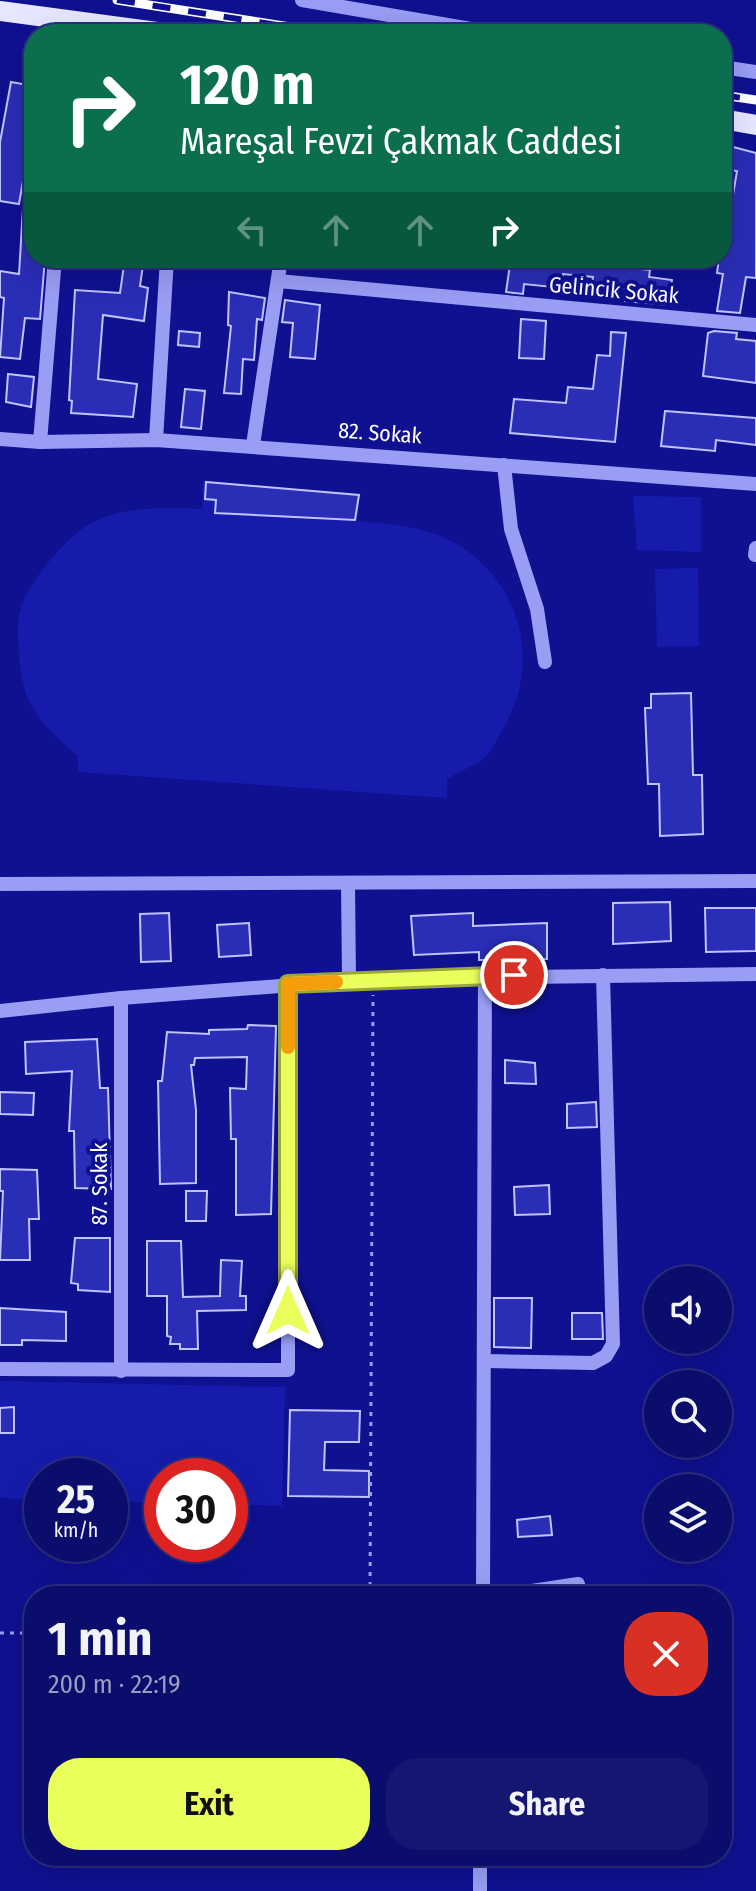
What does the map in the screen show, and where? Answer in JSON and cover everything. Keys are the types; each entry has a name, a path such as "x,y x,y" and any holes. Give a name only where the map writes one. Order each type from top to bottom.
{"main road":[{"path":"0,11 97,24"},
{"path":"732,121 756,125"}],"street":[{"path":"302,0 442,24"},
{"path":"732,68 756,72"},
{"path":"40,442 54,268"},
{"path":"156,440 166,268"},
{"path":"253,445 280,268"},
{"name":"Gelincik Sokak","path":"278,281 756,325"},
{"name":"82. Sokak","path":"0,439 40,442 156,440 253,445 756,484"},
{"path":"504,465 511,529 537,609 545,662"},
{"path":"0,884 756,881"},
{"path":"348,883 349,981"},
{"path":"0,1011 121,998 373,979 485,975 756,974"},
{"path":"483,1586 485,975"},
{"path":"485,1361 593,1363 606,1356 613,1344 603,975"},
{"path":"0,1369 288,1370 288,984"},
{"name":"87. Sokak","path":"121,998 121,1371"},
{"path":"565,1586 578,1584"},
{"path":"480,1866 480,1891"}],"path":[{"path":"370,1586 373,979"},
{"path":"0,1633 24,1633"}],"shaded area":[{"path":"203,480 359,495 357,521 439,535 463,548 500,584 520,629 523,653 515,703 487,755 447,779 447,798 78,772 78,756 43,722 24,688 18,629 24,599 49,561 82,529 106,517 132,510 202,509"},
{"path":"633,496 701,497 701,552 637,550"},
{"path":"698,568 699,646 657,647 655,569"},
{"path":"0,1381 285,1387 282,1506 248,1505 248,1458 144,1458 144,1502 128,1502 128,1458 24,1458 24,1499 0,1498"}],"building":[{"path":"11,82 24,84 24,175 19,204 0,201 0,142"},
{"path":"732,147 756,153 756,278 746,277 740,313 717,311 723,274 717,273 718,268 732,268 732,200 737,171 732,170"},
{"path":"24,192 24,268 44,268 40,319 25,318 20,359 0,357 4,298 0,297 0,271 19,274"},
{"path":"124,268 143,268 140,286 148,288 144,321 103,315 98,379 137,384 133,417 71,413 72,401 69,400 75,290 120,293"},
{"path":"510,268 632,268 650,270 649,277 672,280 668,305 625,301 626,289 592,284 593,277 563,274 562,288 524,284 523,294 506,292"},
{"path":"229,292 265,298 262,320 257,319 254,360 243,359 241,394 224,393 231,326 228,325"},
{"path":"285,300 320,305 315,359 290,357 293,323 282,322"},
{"path":"521,319 546,321 544,359 519,358"},
{"path":"179,331 200,333 199,347 178,345"},
{"path":"611,332 626,333 615,442 510,433 514,399 566,403 568,387 593,389 597,355 610,356"},
{"path":"708,333 737,333 736,339 756,341 756,383 703,376"},
{"path":"8,374 34,377 31,407 6,402"},
{"path":"185,389 205,391 201,429 181,427"},
{"path":"665,411 756,418 756,445 716,440 715,451 661,446"},
{"path":"206,482 359,495 355,520 215,513 216,500 205,499"},
{"path":"691,693 693,775 702,775 703,834 660,836 659,784 648,784 645,708 651,708 651,694"},
{"path":"670,902 671,941 613,944 613,903"},
{"path":"705,908 756,908 756,951 706,952"},
{"path":"169,913 171,961 141,962 140,914"},
{"path":"473,913 473,926 547,923 547,959 479,960 479,952 414,955 411,916"},
{"path":"249,923 251,955 219,957 217,925"},
{"path":"248,1025 276,1026 271,1214 236,1215 236,1139 231,1139 230,1088 246,1089 247,1057 195,1058 194,1065 191,1065 196,1110 196,1183 160,1184 158,1081 162,1081 167,1032 209,1034 209,1030 247,1029"},
{"path":"97,1039 100,1088 108,1088 111,1189 75,1188 74,1131 69,1131 72,1071 26,1074 25,1042"},
{"path":"505,1060 535,1063 536,1084 505,1083"},
{"path":"0,1092 34,1093 33,1115 0,1114"},
{"path":"596,1102 597,1127 567,1128 567,1104"},
{"path":"0,1169 37,1170 39,1219 29,1219 30,1260 0,1260 3,1191 0,1191"},
{"path":"549,1185 550,1214 515,1215 514,1187"},
{"path":"186,1191 207,1191 206,1221 186,1221"},
{"path":"75,1238 110,1238 110,1292 78,1290 78,1284 71,1283"},
{"path":"147,1241 181,1241 183,1297 220,1296 221,1260 242,1261 240,1296 246,1296 246,1310 197,1311 198,1349 180,1349 180,1344 170,1344 171,1337 167,1336 167,1296 147,1296"},
{"path":"494,1298 532,1298 531,1348 494,1347"},
{"path":"0,1308 66,1312 66,1341 22,1340 22,1345 0,1345"},
{"path":"572,1313 602,1313 603,1339 572,1339"},
{"path":"14,1407 14,1433 0,1433 0,1408"},
{"path":"290,1410 360,1411 359,1442 325,1442 324,1470 369,1471 369,1497 288,1496"},
{"path":"550,1516 552,1535 518,1537 517,1520"}],"railway":[{"path":"117,0 271,24"},
{"path":"732,96 756,100"}],"slow traffic":[{"path":"288,1047 288,984 336,982"}],"route":[{"path":"288,1311 288,984 514,975"}]}
